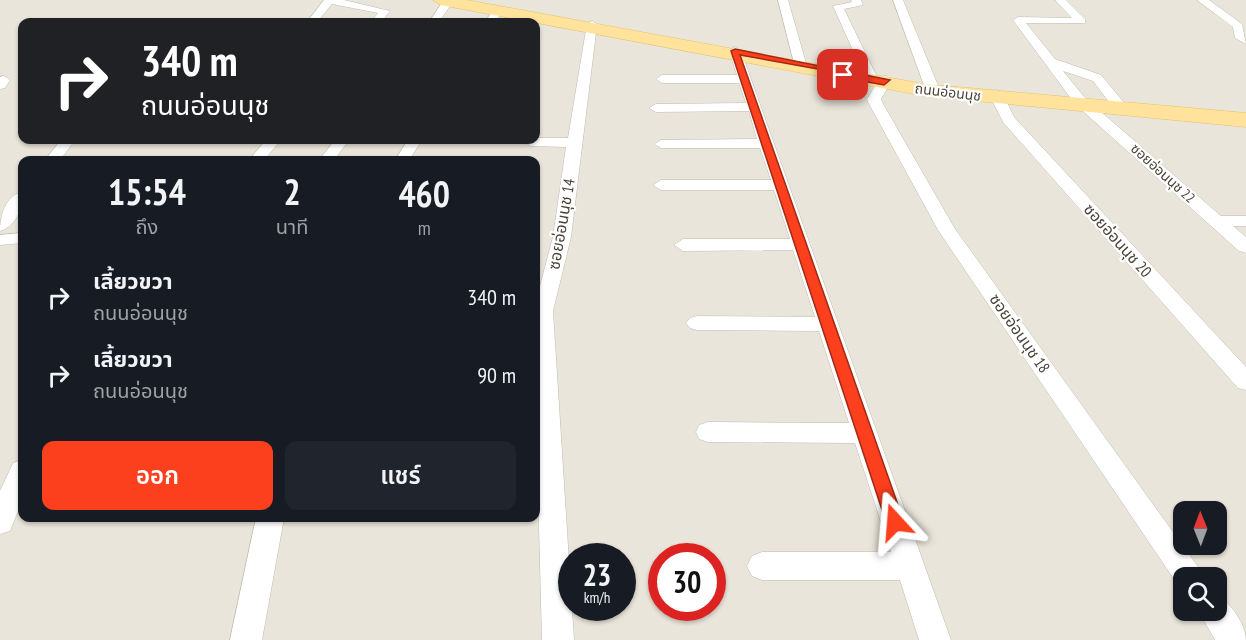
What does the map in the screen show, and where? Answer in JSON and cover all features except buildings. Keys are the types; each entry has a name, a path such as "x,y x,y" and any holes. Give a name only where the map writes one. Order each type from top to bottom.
{"main road":[{"name":"ถนนอ่อนนุช","path":"448,0 496,14 528,18"},
{"name":"ถนนอ่อนนุช","path":"540,20 592,26 880,80 997,96"},
{"name":"ถนนอ่อนนุช","path":"735,53 800,63 933,92 1246,117"},
{"name":"ถนนอ่อนนุช","path":"1082,103 1119,104 1246,117"}],"street":[{"path":"315,18 329,0 385,11 379,18"},
{"path":"437,18 448,0"},
{"path":"783,0 800,63"},
{"path":"856,0 858,5 838,6 880,80"},
{"path":"898,0 932,88"},
{"name":"ซอยอ่อนนุช 22","path":"1060,0 1081,21 1018,20 1082,103 1246,247"},
{"path":"1202,0 1238,26 1239,36 1246,40"},
{"path":"1219,13 1246,14"},
{"name":"ซอยอ่อนนุช 14","path":"558,640 540,305 562,237 592,26"},
{"path":"735,53 935,640"},
{"path":"1050,62 1097,78 1119,104"},
{"path":"662,79 744,79"},
{"name":"ซอยอ่อนนุช 18","path":"880,80 875,102 947,230 1183,567"},
{"name":"ซอยอ่อนนุช 20","path":"997,96 1008,119 1246,382"},
{"path":"656,108 754,107"},
{"path":"540,142 574,143"},
{"path":"661,144 766,143"},
{"path":"54,156 65,144"},
{"path":"260,156 270,144"},
{"path":"329,156 339,144"},
{"path":"661,185 780,185"},
{"path":"0,226 18,202"},
{"path":"1216,221 1246,221"},
{"path":"0,240 18,238"},
{"path":"684,245 800,244"},
{"path":"697,323 827,324"},
{"path":"708,432 865,433"},
{"path":"0,522 18,480"},
{"path":"246,640 269,522"},
{"path":"762,566 910,566"},
{"path":"1221,621 1234,640"}],"shaded area":[{"path":"0,0 1246,0 1246,640 0,640"}],"route":[{"path":"843,75 884,83 886,80 735,51 895,522"}]}
